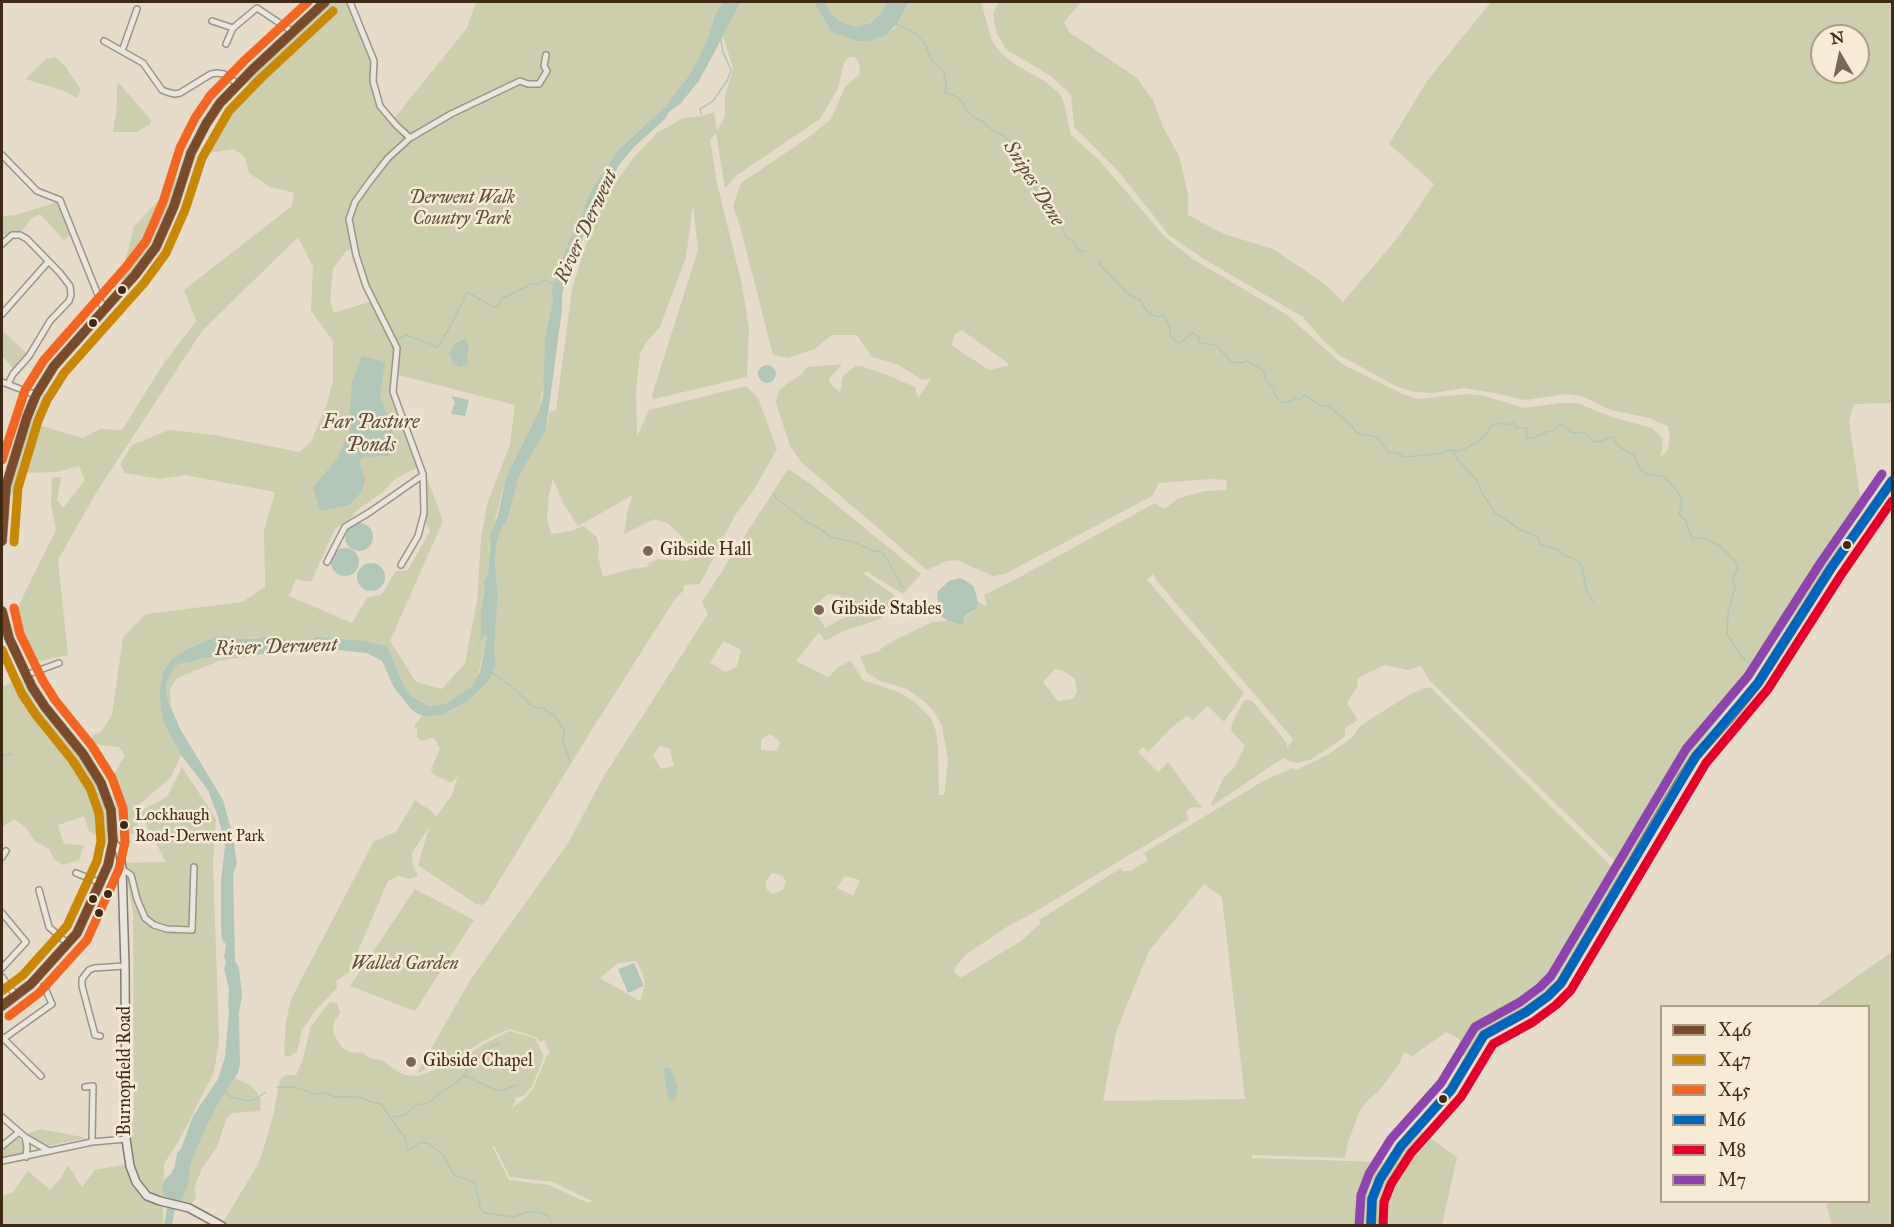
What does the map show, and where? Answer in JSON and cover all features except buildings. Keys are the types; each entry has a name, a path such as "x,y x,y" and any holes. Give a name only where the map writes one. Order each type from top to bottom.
{"main road":[{"path":"2,541 4,486 36,395 54,366 135,275 156,247 174,206 191,153 211,117 238,84 325,2"},
{"path":"2,611 5,639 45,708 83,754 101,783 111,810 113,842 101,883 83,922 46,970 2,1006"}],"street":[{"path":"252,2 257,8 293,32"},
{"path":"350,2 374,61 373,81 380,106 409,136"},
{"path":"226,44 233,28 257,8"},
{"path":"122,51 137,9"},
{"path":"212,21 233,28"},
{"path":"104,41 143,63 162,90 171,94 180,93 211,74 217,73 231,78 238,84"},
{"path":"401,565 418,536 424,513 423,475 393,392 397,348 366,286 356,255 349,219 355,202 370,181 409,136 520,81 539,84 547,70 544,66 546,55"},
{"path":"2,155 37,191 60,200 104,310"},
{"path":"2,244 12,235 20,235 27,239 70,286 69,301 50,321 29,356 5,383 36,395"},
{"path":"2,314 48,262"},
{"path":"327,562 345,527 423,475"},
{"path":"1371,1226 1372,1199 1380,1179 1401,1146 1451,1090 1484,1035 1526,1012 1561,983 1681,778 1696,756 1758,683 1824,578 1893,481"},
{"path":"26,675 59,663"},
{"name":"Burnopfield Road","path":"113,842 120,851 122,864 126,1140 130,1166 136,1182 147,1196 189,1208 222,1226"},
{"path":"111,854 131,875 145,918 154,925 167,929 192,930 194,867"},
{"path":"76,873 101,883"},
{"path":"39,890 49,927 67,944"},
{"path":"2,913 26,942 2,968"},
{"path":"100,1036 95,1035 82,979 94,968 125,966"},
{"path":"2,977 16,996"},
{"path":"41,1076 2,1038 52,1004 44,986"},
{"path":"85,1087 93,1086 92,1142"},
{"path":"2,1117 25,1137 49,1151"},
{"path":"2,1146 19,1132"},
{"path":"25,1137 26,1157"},
{"path":"2,1161 92,1142 126,1140"}],"green space":[{"name":"Derwent Walk Country Park","path":"331,2 350,2 374,61 373,81 380,106 392,121 467,28 476,2 723,2 714,17 709,35 689,77 665,107 619,149 596,183 587,199 581,220 573,233 551,291 553,301 545,337 544,380 539,411 506,477 489,543 487,577 483,582 485,591 481,609 479,645 486,633 487,636 477,680 445,704 428,706 410,695 390,652 374,643 313,638 299,642 225,636 215,637 189,648 169,663 161,699 165,726 181,755 171,777 134,809 140,832 128,835 122,832 110,781 125,755 119,747 99,745 90,739 101,732 112,715 123,637 146,614 242,602 265,587 264,531 275,492 185,475 159,479 125,473 120,464 132,445 169,430 214,435 299,452 311,442 327,404 333,380 333,341 311,311 313,267 298,237 202,331 96,493 58,560 68,655 30,663 13,630 15,613 56,530 51,504 52,477 61,477 57,500 63,508 85,480 79,466 57,472 23,473 17,498 9,493 29,426 44,393 49,396 38,425 83,438 100,429 122,430 164,363 196,321 184,290 292,206 294,193 270,187 249,173 245,157 234,149 209,153 201,150 226,113 251,84 246,83","holes":["354,248 372,301 334,313 330,300 333,269 346,251","395,374 515,405 510,445 488,501 481,538 477,601 465,663 442,689 416,682 390,641 443,521 426,475 423,474 426,524 430,531 408,570 396,571 382,594 367,598 352,623 289,596 296,579 311,582 335,529 383,492 395,479 420,466 393,392"]},
{"path":"741,2 814,2 832,33 870,41 886,35 895,28 909,2 981,2 992,41 1000,52 1014,64 1044,81 1060,94 1071,135 1099,160 1165,237 1193,259 1287,315 1342,364 1417,399 1467,394 1485,396 1524,408 1577,403 1612,417 1652,428 1663,439 1661,457 1668,449 1670,437 1668,426 1649,418 1611,410 1584,397 1567,394 1525,400 1464,388 1433,393 1414,392 1396,386 1339,355 1303,317 1204,259 1169,235 1118,171 1074,127 1071,95 1052,77 1006,49 996,32 993,13 999,2 1081,2 1064,22 1069,32 1137,78 1153,100 1163,127 1179,156 1188,194 1188,215 1224,234 1273,249 1325,284 1343,302 1399,236 1434,184 1389,144 1427,81 1491,2 1892,2 1892,403 1854,404 1849,421 1861,502 1867,505 1842,540 1838,552 1749,680 1692,754 1622,868 1429,680 1421,666 1408,670 1385,665 1358,678 1357,687 1347,703 1358,720 1345,728 1345,735 1342,739 1310,760 1295,763 1283,758 1212,806 1224,777 1234,768 1245,746 1231,730 1243,702 1252,701 1287,743 1287,748 1293,739 1153,574 1146,581 1244,693 1224,722 1208,706 1193,720 1187,716 1172,727 1148,752 1142,747 1138,752 1158,772 1168,762 1202,808 1193,807 1186,811 1189,819 1005,928 967,954 955,967 954,971 960,978 1021,941 1041,923 1039,920 1121,868 1123,871 1131,871 1148,860 1144,853 1265,780 1293,768 1296,770 1329,754 1353,737 1360,726 1409,695 1424,688 1431,688 1619,874 1562,970 1551,986 1536,999 1484,1029 1465,1056 1459,1054 1459,1039 1446,1032 1412,1056 1404,1052 1398,1066 1378,1092 1360,1110 1348,1142 1345,1158 1252,1155 1252,1158 1384,1162 1370,1187 1366,1225 221,1226 257,1166 273,1116 281,1078 296,1075 302,1062 311,1026 330,1002 337,1003 340,1013 334,1022 333,1033 342,1048 384,1061 405,1075 419,1076 464,1057 509,1031 535,1038 544,1056 532,1087 523,1096 515,1098 512,1108 533,1089 547,1055 550,1053 544,1040 540,1042 536,1037 509,1029 483,1041 462,1055 417,1073 471,979 567,845 604,776 708,614 702,602 788,469 812,485 921,574 903,594 866,571 864,574 894,595 895,605 880,619 844,631 825,641 819,632 796,661 828,677 840,666 851,661 863,680 899,692 915,702 930,717 936,731 939,795 944,795 948,760 942,726 935,713 907,689 880,681 867,673 860,656 877,652 889,643 932,622 948,621 956,624 976,609 978,602 987,606 984,595 1155,503 1164,509 1179,498 1205,491 1227,490 1226,480 1159,483 1152,496 1005,574 993,576 957,560 946,561 927,570 802,463 790,446 776,403 778,392 801,375 807,367 842,364 829,379 830,384 840,392 843,376 856,366 887,375 915,387 918,398 931,379 922,380 899,365 872,357 857,335 831,335 815,349 788,358 773,355 733,206 741,183 809,137 831,119 845,87 859,75 858,61 854,57 849,57 844,62 838,88 820,119 737,175 725,188 716,133 710,140 717,183 742,285 749,328 747,377 654,399 652,395 698,250 693,205 686,257 660,327 640,353 636,391 637,436 649,410 746,386 758,398 777,449 755,488 734,517 700,584 684,585 683,591 675,599 591,731 486,902 482,905 476,904 418,865 429,827 412,853 413,865 418,876 410,879 399,876 388,881 349,972 336,981 337,988 315,1011 302,1030 297,1052 287,1057 284,1054 286,1021 291,999 374,841 396,832 415,800 436,817 452,795 458,776 451,783 433,774 431,769 440,749 435,739 422,741 417,737 417,730 414,726 422,716 449,712 467,702 488,682 495,665 498,595 495,562 497,541 507,521 519,476 546,430 550,411 556,411 572,289 589,235 610,190 635,156 657,133 683,118 714,112 717,131 725,116 725,96 733,69 723,36","holes":["962,330 1009,365 989,370 951,345 955,334","553,479 563,503 578,526 633,495 627,512 624,534 655,519 669,524 696,551 689,561 658,559 647,564 649,567 630,569 603,577 598,556 597,537 583,526 572,531 551,534 547,519","828,594 841,595 839,598 846,612 845,617 825,628 813,607","723,641 741,650 737,666 726,672 710,663","1055,669 1064,671 1075,679 1077,692 1073,699 1058,701 1043,682","769,734 780,743 776,751 761,750 761,739","660,746 670,749 674,766 661,769 653,755","772,873 782,876 786,881 783,890 773,894 767,890 765,882","845,876 860,880 853,896 837,888","1204,884 1222,897 1245,1099 1103,1101 1116,1032 1149,951","636,961 643,974 645,985 640,1001 600,978 618,963","492,1146 510,1177 553,1182 592,1201 588,1203 549,1185 509,1180"]},
{"path":"825,2 888,2 878,16 869,23 857,27 841,22 833,16"},
{"path":"55,57 65,66 81,90 77,98 62,90 25,79 46,59"},
{"path":"119,83 151,120 150,124 137,132 113,132"},
{"path":"177,174 175,192 152,242 132,272 122,281 117,277 125,261 134,227 171,186"},
{"path":"57,202 71,235 64,240 40,214 31,219 22,231 5,235 2,233 2,216 16,215"},
{"path":"2,330 26,353 13,369 2,355"},
{"path":"260,654 219,661 177,678 170,689 171,704 167,697 166,685 172,671 179,664 203,658"},
{"path":"21,678 37,707 81,759 96,782 104,805 108,826 106,848 99,837 89,831 84,816 58,825 64,844 84,845 79,860 63,865 54,859 49,849 36,842 24,826 14,819 2,828 2,687"},
{"path":"182,767 216,819 213,863 219,1040 214,1072 181,1137 164,1164 163,1222 161,1226 2,1226 2,1197 13,1192 28,1171 50,1190 61,1178 68,1165 82,1187 95,1170 134,1163 129,1136 134,1115 133,913 124,863 166,862 139,811 167,797"},
{"name":"Walled Garden","path":"415,889 474,920 415,1011 350,986"},
{"path":"1892,952 1892,1225 1832,1225 1826,1203 1870,1203 1870,1005 1816,1005"},
{"path":"235,1078 249,1084 255,1090 261,1100 260,1111 233,1113 227,1117 217,1147 202,1168 194,1189 196,1195 194,1201 190,1205 181,1203 189,1182 190,1166 202,1136 218,1104"},
{"path":"41,1129 87,1138 46,1146 28,1136 29,1133"},
{"path":"1419,1130 1457,1157 1442,1225 1374,1226 1377,1194 1381,1182"},
{"path":"17,1136 25,1145 23,1152 2,1158 2,1147"}],"water":[{"path":"723,2 741,2 699,81 680,104 634,147 619,165 594,211 579,247 576,262 566,280 562,295 546,430 519,476 507,521 497,541 495,562 498,595 494,652 496,665 488,682 467,702 444,714 427,717 411,709 393,686 382,661 367,653 320,648 203,658 179,664 172,671 166,685 167,697 179,727 223,800 233,836 237,864 233,874 235,961 239,968 242,995 239,1013 240,1065 238,1073 218,1104 202,1136 190,1166 189,1182 181,1203 164,1198 162,1189 165,1179 175,1166 177,1153 181,1149 193,1116 218,1079 225,1057 229,989 224,968 226,945 222,939 221,924 221,881 225,845 208,790 181,755 165,726 160,689 163,672 172,659 189,648 215,637 242,639 269,637 299,642 317,637 364,641 386,646 410,695 428,706 445,704 472,686 480,672 487,636 485,634 477,648 481,637 481,609 485,591 483,582 487,577 490,535 498,515 506,477 539,411 543,396 545,337 553,301 551,291 570,239 581,220 587,199 619,149 665,107 688,77 698,60 714,17"},
{"path":"814,2 825,2 833,16 841,22 857,27 870,23 888,2 909,2 897,24 886,35 870,41 859,41 832,33"},
{"path":"465,339 469,345 468,364 460,367 453,363 449,353 456,343"},
{"name":"Far Pasture Ponds","path":"362,356 385,362 380,396 393,432 390,456 364,457 359,462 365,480 362,491 349,505 320,511 313,488 338,457 349,433 352,382"},
{"path":"763,365 771,365 776,370 774,381 763,383 758,378 758,370"},
{"path":"451,396 469,400 465,416 451,414 455,402"},
{"path":"359,523 369,527 373,537 369,547 359,551 349,547 345,537 349,527"},
{"path":"345,548 355,552 359,562 355,572 345,576 335,572 331,562 335,552"},
{"path":"371,563 381,567 385,577 381,587 371,591 361,587 357,577 361,567"},
{"path":"960,578 974,587 978,602 976,609 965,616 964,623 961,625 939,615 937,592 949,581"},
{"path":"634,963 644,986 628,993 618,969"},
{"path":"663,1068 670,1068 675,1078 678,1088 675,1100 668,1098"}],"waterway":[{"name":"Snipes Dene","path":"896,24 915,33 926,45 930,58 944,73 945,92 963,102 965,109 976,119 1004,136 1012,145 1015,157 1031,173 1036,192 1055,221 1061,225 1066,237 1075,242 1080,251 1084,251"},
{"path":"701,114 700,109 713,101 727,81 731,70 723,52 721,40"},
{"name":"Snipes Dene","path":"1102,259 1099,262 1101,266 1128,294 1140,300 1148,313 1157,317 1164,315 1170,328 1170,336 1175,341 1180,343 1192,333 1199,337 1200,343 1216,345 1232,362 1247,361 1264,371 1266,381 1274,388 1274,395 1282,403 1295,398 1300,399 1305,395 1321,406 1329,406 1352,426 1356,433 1377,437 1389,453 1396,452 1404,457 1437,454 1449,450 1460,451 1480,441 1491,426 1501,423 1507,425 1513,423 1517,428 1527,428 1526,438 1553,431 1557,426 1563,425 1572,433 1585,432 1593,441 1599,442 1612,437 1620,447 1635,456 1639,468 1647,474 1664,477 1678,492 1682,503 1679,514 1686,521 1692,538 1705,538 1720,546 1736,562 1738,570 1733,578 1735,587 1728,613 1727,634 1743,658 1755,668"},
{"path":"398,339 406,335 438,347 467,292 494,307 498,306 501,299 531,284 539,284 545,280 555,285"},
{"name":"Snipes Dene","path":"1453,451 1457,459 1476,479 1495,513 1521,530 1538,537 1539,544 1559,550 1562,555 1579,562 1582,566 1586,589 1593,602"},
{"path":"774,493 775,497 805,521 830,537 854,542 884,554 903,588"},
{"path":"492,673 509,684 533,707 544,709 555,716 564,730 563,741 570,762"},
{"path":"2,756 11,754"},
{"path":"393,1117 405,1115 416,1105 428,1103 455,1084 470,1064 493,1045 499,1044"},
{"path":"464,1075 495,1090 518,1085"},
{"path":"277,1087 294,1087 316,1094 327,1093 335,1097 359,1097 381,1104 405,1138 407,1149 421,1142 430,1144 444,1156 454,1175 475,1182 480,1207 484,1213 515,1217 525,1212 540,1212 549,1217 553,1226"},
{"path":"225,1091 231,1097 248,1101 266,1092"},
{"name":"River Derwent","path":"168,1226 173,1196"}],"transit line":[{"name":"X45","path":"2,460 25,390 44,360 146,241 163,202 180,148 195,118 210,96 245,60 308,2"},
{"name":"X46","path":"2,541 6,486 36,395 54,366 135,275 156,247 174,206 191,153 220,103 325,2"},
{"name":"X47","path":"14,542 18,488 38,421 47,400 64,373 144,283 166,253 185,210 202,158 229,111 333,11"},
{"name":"M7","path":"1359,1226 1361,1195 1369,1174 1391,1139 1441,1083 1475,1027 1520,1002 1551,976 1686,749 1748,676 1821,562 1882,474"},
{"name":"M6","path":"1371,1226 1372,1199 1380,1179 1401,1146 1451,1090 1484,1035 1526,1012 1561,983 1696,756 1758,683 1831,568 1892,481"},
{"name":"M8","path":"1383,1226 1384,1202 1391,1184 1411,1153 1461,1097 1493,1044 1533,1022 1556,1005 1571,990 1706,763 1768,689 1841,575 1892,501"},
{"name":"X45","path":"9,1016 39,993 87,940 119,869 125,842 123,808 112,778 92,746 55,700 43,681 20,634 14,608"},
{"name":"X46","path":"2,611 9,638 32,687 83,754 101,783 111,810 113,842 108,865 77,933 31,984 2,1006"},
{"name":"X47","path":"2,650 22,694 73,761 90,788 99,813 101,841 97,861 67,926 23,975 2,991"}],"place":[{"name":"Gibside Hall","path":"648,551"},
{"name":"Gibside Stables","path":"819,610"},
{"name":"Lockhaugh Road-Derwent Park","path":"124,825"},
{"name":"Gibside Chapel","path":"411,1062"}]}
